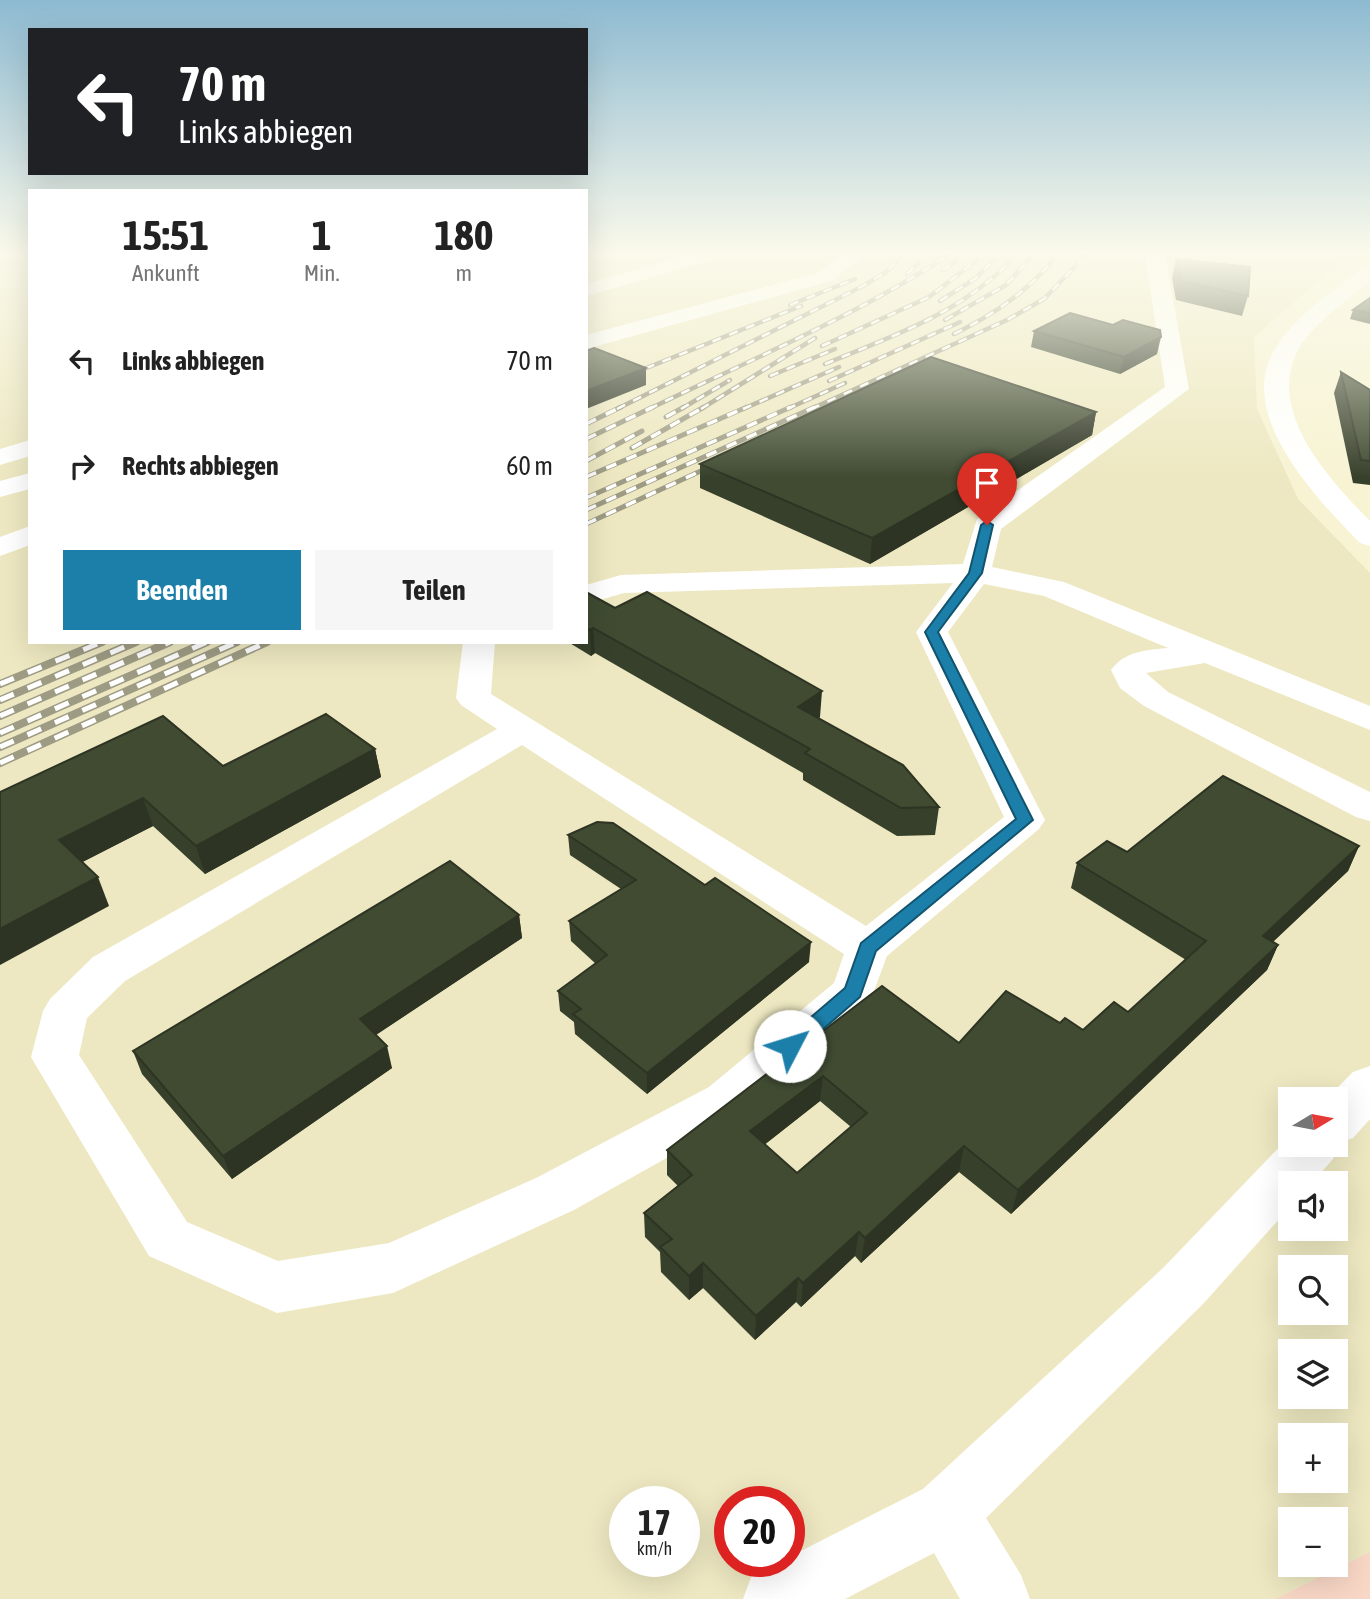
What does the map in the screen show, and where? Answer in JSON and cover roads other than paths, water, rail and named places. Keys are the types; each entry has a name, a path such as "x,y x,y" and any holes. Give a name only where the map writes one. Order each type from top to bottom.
{"street":[{"path":"588,341 635,329"},
{"path":"523,729 109,969 66,1011 55,1057 168,1239 277,1287 393,1268 555,1194 726,1101 853,992 868,948 1025,820 932,632 975,573 987,525 1177,389 1167,329"},
{"path":"1305,329 1295,337 1278,369 1278,405 1297,453 1342,509 1370,537"},
{"path":"0,457 28,449"},
{"path":"0,489 28,482"},
{"path":"0,547 28,536"},
{"path":"588,594 621,584 975,573 1053,589 1213,652 1370,719"},
{"path":"479,644 473,698 868,948"},
{"path":"1213,652 1142,661 1128,670 1132,681 1156,699 1370,808"},
{"path":"1348,1109 1370,1086"},
{"path":"776,1599 946,1512 1183,1286 1302,1157"},
{"path":"946,1512 997,1599"}],"railway":[{"path":"629,375 745,329"},
{"path":"621,407 778,329"},
{"path":"649,409 817,329"},
{"path":"822,346 860,329"},
{"path":"825,364 910,329"},
{"path":"829,381 945,329"},
{"path":"954,334 964,329"},
{"path":"811,409 988,329"},
{"path":"701,409 815,338"},
{"path":"770,376 835,349"},
{"path":"743,409 839,367"},
{"path":"681,409 730,380"},
{"path":"787,409 845,383"},
{"path":"588,423 621,407"},
{"path":"617,409 621,407"},
{"path":"588,438 653,407"},
{"path":"666,417 684,407"},
{"path":"632,448 704,407"},
{"path":"588,476 747,407"},
{"path":"588,497 791,407"},
{"path":"588,509 815,407"},
{"path":"588,460 642,431"},
{"path":"588,523 718,463"},
{"path":"0,684 97,644"},
{"path":"0,700 131,644"},
{"path":"0,716 165,644"},
{"path":"0,733 202,644"},
{"path":"0,747 232,644"},
{"path":"0,763 263,644"}]}
